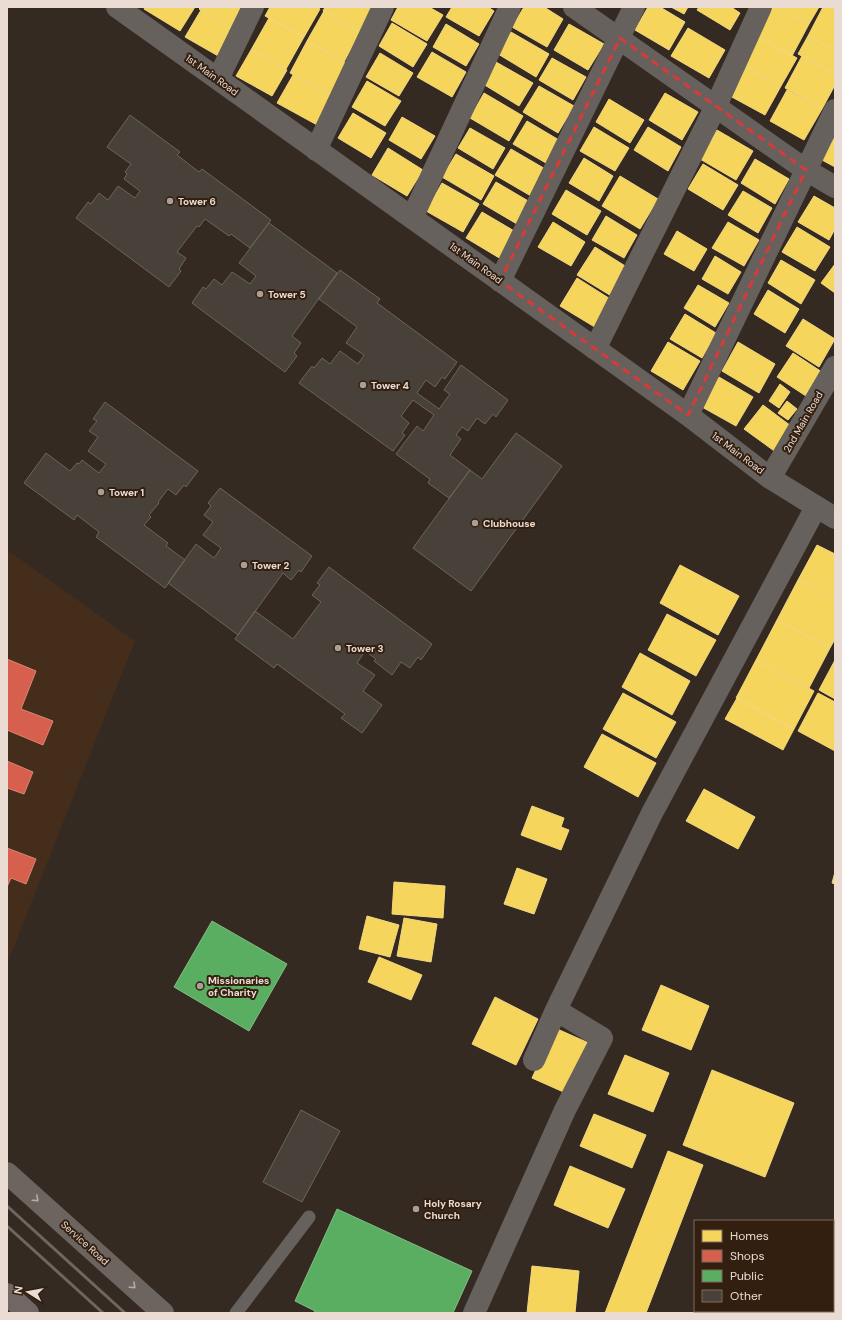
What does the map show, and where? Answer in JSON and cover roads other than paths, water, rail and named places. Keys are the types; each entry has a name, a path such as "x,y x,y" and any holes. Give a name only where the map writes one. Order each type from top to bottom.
{"highway":[{"path":"7,1294 28,1313"}],"main road":[{"name":"Service Road","path":"7,1174 162,1313"}],"street":[{"path":"218,79 254,7"},
{"path":"316,150 383,7"},
{"path":"412,218 510,7"},
{"path":"574,7 806,170 835,187"},
{"path":"500,282 634,7"},
{"path":"595,349 716,106 761,7"},
{"name":"1st Main Road","path":"127,10 218,79 316,150 688,415 770,478 816,508 835,518"},
{"path":"688,415 835,110"},
{"name":"2nd Main Road","path":"770,478 835,367"},
{"path":"534,1060 556,1010 652,813 816,508"},
{"path":"474,1313 565,1110 602,1038 556,1010"}],"lane":[{"path":"236,1313 309,1217"}],"railway":[{"path":"7,1206 125,1313"},
{"path":"7,1226 103,1313"}],"place":[{"name":"Tower 6","path":"170,201"},
{"name":"Tower 5","path":"260,294"},
{"name":"Tower 4","path":"363,385"},
{"name":"Tower 1","path":"101,492"},
{"name":"Clubhouse","path":"475,523"},
{"name":"Tower 2","path":"244,565"},
{"name":"Tower 3","path":"338,648"},
{"name":"Missionaries of Charity","path":"200,986"},
{"name":"Holy Rosary Church","path":"416,1209"}]}
